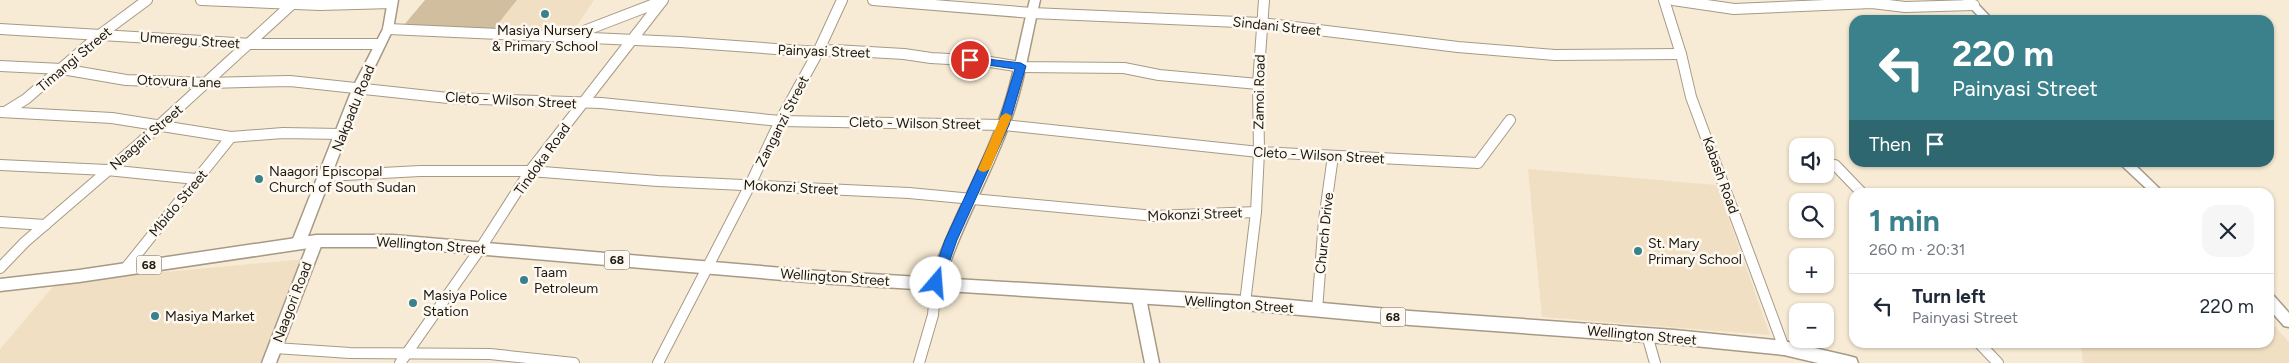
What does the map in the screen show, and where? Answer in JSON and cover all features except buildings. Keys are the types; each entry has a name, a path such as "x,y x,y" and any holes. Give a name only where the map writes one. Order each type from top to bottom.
{"main road":[{"name":"Wellington Street","path":"0,285 307,242 394,241 706,268 1139,298 1245,303 1647,335 1784,348 1849,363"}],"street":[{"name":"Timangi Street","path":"1,114 26,99 101,34 146,0"},
{"path":"201,0 353,6 392,1"},
{"path":"568,37 663,0"},
{"name":"Tindoka Road","path":"403,359 480,249 530,171 663,0"},
{"name":"Zanganzi Street","path":"658,363 750,186 780,121 818,52 842,0"},
{"name":"Sindani Street","path":"873,0 1032,13 1261,23 1458,47 1556,55 1681,54"},
{"path":"919,363 933,315 936,283 968,200 1004,125 1021,66 1035,0"},
{"name":"Zamoi Road","path":"1245,303 1256,212 1259,152 1258,84 1264,0"},
{"name":"Kabash Road","path":"1664,0 1681,54 1691,97 1784,348"},
{"path":"1673,0 1734,9 1872,3 1905,7 1971,3 1983,15"},
{"name":"Nakpadu Road","path":"307,242 326,176 341,134 359,87 388,29 392,1"},
{"name":"Naagari Street","path":"0,268 25,242 208,83 248,43 292,5"},
{"name":"Umeregu Street","path":"0,29 248,43 380,44"},
{"name":"Painyasi Street","path":"388,29 680,42 818,52 834,50 904,54 1021,66 1124,68 1159,75 1258,84"},
{"name":"Otovura Lane","path":"0,66 62,69 126,80 208,83 290,81 359,87"},
{"name":"Cleto - Wilson Street","path":"359,87 448,98 601,103 780,121 1004,125 1259,152 1478,163 1510,120"},
{"path":"1,114 112,118 231,137 283,134 341,134"},
{"name":"Mbido Street","path":"124,269 231,137"},
{"name":"Church Drive","path":"1317,310 1324,220 1333,156"},
{"path":"1835,164 1857,188"},
{"path":"0,165 107,170 196,179"},
{"path":"2130,167 2153,188"},
{"name":"Mokonzi Street","path":"326,176 410,172 530,171 750,186 909,193 1155,216 1256,212"},
{"path":"0,222 45,225"},
{"name":"Naagori Road","path":"269,363 307,242"},
{"path":"1139,298 1152,363"},
{"path":"2274,306 2289,322"},
{"path":"1647,335 1655,363"},
{"path":"275,348 403,359 490,354 574,363"},
{"path":"1984,348 1998,363"}],"shaded area":[{"path":"425,0 517,0 494,29 404,25"},
{"name":"Masiya Nursery & Primary School","path":"517,0 594,0 572,33 494,29"},
{"name":"St. Mary Primary School","path":"1528,169 1717,185 1770,335 1542,317"},
{"name":"Masiya Market","path":"305,259 263,363 0,363 0,349 57,282"},
{"path":"2274,326 2289,342 2289,363 2083,363 2082,348 2274,348"}],"slow traffic":[{"path":"984,169 1004,125 1006,116"}],"place":[{"name":"Masiya Nursery & Primary School","path":"545,14"},
{"name":"Naagori Episcopal Church of South Sudan","path":"259,179"},
{"name":"St. Mary Primary School","path":"1638,251"},
{"name":"Taam Petroleum","path":"524,280"},
{"name":"Masiya Police Station","path":"413,303"},
{"name":"Masiya Market","path":"155,316"}],"route":[{"path":"936,283 968,200 989,160 1004,125 1021,66 970,60"}]}
